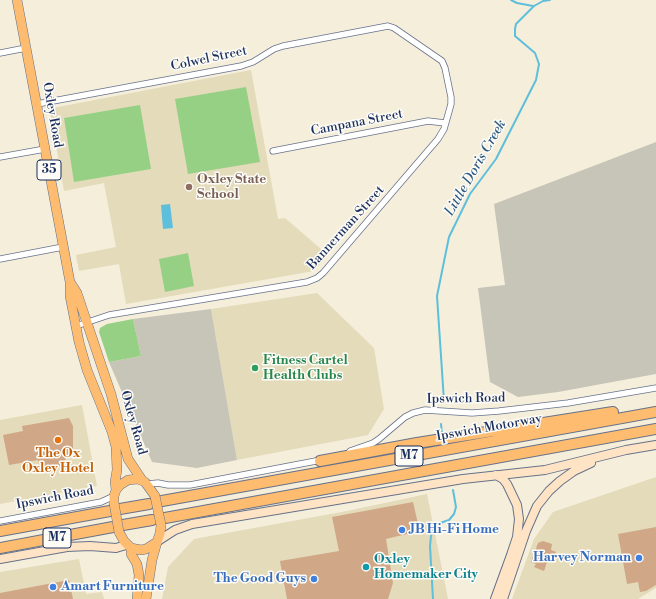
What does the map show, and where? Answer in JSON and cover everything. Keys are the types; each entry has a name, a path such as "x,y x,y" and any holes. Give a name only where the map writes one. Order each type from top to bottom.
{"highway":[{"path":"320,461 417,442 656,405"},
{"name":"Ipswich Motorway","path":"0,531 115,502 155,500 656,412"},
{"name":"M7","path":"0,548 159,521 656,429"}],"main road":[{"name":"Oxley Road","path":"18,0 70,282 70,296 76,326 87,370 112,432 116,447 117,462 115,502"},
{"name":"Oxley Road","path":"70,282 78,293 111,394 128,458 145,482"},
{"path":"0,559 67,547 90,546 116,548 128,546 141,550 146,549 175,530 192,524 495,475 545,470 618,452 656,445"},
{"path":"503,599 530,520 541,501 549,491 582,467 656,445"},
{"path":"495,475 503,479 507,484 517,504 519,519 517,537 495,599"},
{"path":"115,502 120,485 128,480 145,482"},
{"name":"35","path":"145,482 155,500 159,521 158,541 152,560 146,599"},
{"name":"35","path":"115,502 119,528 137,564 139,575 137,599"}],"street":[{"name":"Colwel Street","path":"37,104 241,66 253,62 274,49 283,46 386,26 394,28 443,62"},
{"path":"0,53 26,48"},
{"name":"Bannerman Street","path":"76,326 109,316 307,282 324,273 442,134 451,104 451,97 443,62"},
{"name":"Campana Street","path":"273,151 428,121 445,123"},
{"path":"0,157 45,149"},
{"path":"0,259 63,247"},
{"name":"Ipswich Road","path":"145,482 168,485 190,484 320,461 373,443 401,420 415,412 428,410 472,413 522,409 656,388"},
{"name":"Ipswich Road","path":"0,521 101,502 115,502"}],"shaded area":[{"name":"Oxley State School","path":"251,70 278,219 285,218 328,255 314,271 126,304 119,264 79,271 76,255 116,247 104,183 64,191 50,111 53,108"},
{"path":"656,142 656,374 558,392 518,397 490,382 478,288 505,285 494,204"},
{"path":"317,293 374,348 384,409 368,435 237,460 211,309"},
{"path":"211,309 237,460 197,468 152,462 109,362 141,356 133,319"},
{"path":"82,405 97,486 0,504 0,420"},
{"path":"656,477 656,588 638,599 512,599 534,539 553,512"},
{"path":"427,494 448,599 162,599 168,567 194,539 347,511"},
{"path":"79,559 86,594 102,592 104,599 0,599 0,572"}],"green space":[{"path":"246,87 260,162 188,174 175,99"},
{"path":"140,105 151,169 74,182 64,118"},
{"path":"188,253 194,286 165,292 159,259"},
{"path":"133,319 141,356 109,362 99,332 100,328 107,324"}],"water":[{"path":"170,204 173,228 163,229 161,205"}],"building":[{"path":"69,418 73,426 73,456 69,454 61,466 40,470 38,460 9,465 3,435 23,431 22,426"},
{"name":"Oxley Homemaker City","path":"413,502 418,524 414,525 415,532 386,539 393,583 388,599 287,599 280,561 339,551 332,517"},
{"name":"Harvey Norman","path":"656,527 656,585 646,591 640,592 638,582 627,584 618,534"},
{"path":"543,541 552,544 551,550 556,552 553,558 549,556 544,571 534,567 536,564 531,562 538,543"},
{"name":"Amart Furniture","path":"69,580 73,599 0,599 0,593"}],"waterway":[{"path":"511,0 517,3 533,6"},
{"name":"Little Doris Creek","path":"444,401 437,296 449,237 470,194 496,159 536,80 539,64 535,53 515,36 516,24 534,6 543,1 550,0"},
{"name":"Little Doris Creek","path":"441,424 442,434"},
{"name":"Little Doris Creek","path":"433,599 430,546 431,536 437,524 449,520 454,514 456,507 453,490"}],"place":[{"name":"Oxley State School","path":"189,187"},
{"name":"Fitness Cartel Health Clubs","path":"255,368"},
{"name":"The Ox Oxley Hotel","path":"58,440"},
{"name":"JB Hi-Fi Home","path":"402,530"},
{"name":"Harvey Norman","path":"639,558"},
{"name":"Oxley Homemaker City","path":"366,567"},
{"name":"The Good Guys","path":"314,579"},
{"name":"Amart Furniture","path":"53,587"}]}
